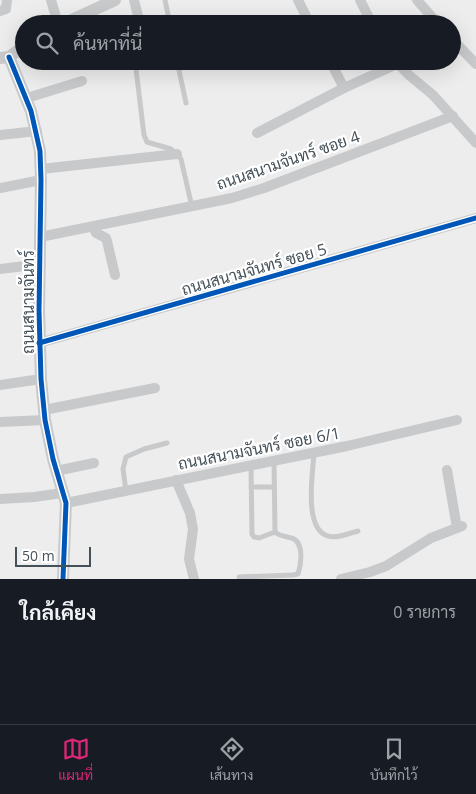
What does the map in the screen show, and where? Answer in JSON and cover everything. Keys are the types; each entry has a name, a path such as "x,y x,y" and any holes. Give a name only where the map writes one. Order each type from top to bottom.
{"street":[{"path":"0,11 6,9 7,0"},
{"path":"51,0 55,15"},
{"path":"83,15 115,0"},
{"path":"134,0 138,15"},
{"path":"298,0 306,15"},
{"path":"360,0 368,15"},
{"path":"417,0 430,15"},
{"path":"461,48 476,64"},
{"name":"ถนนสนามจันทร์","path":"5,57 27,98 37,130 41,175 40,379 56,470 64,498 63,579"},
{"path":"335,70 344,88"},
{"path":"257,133 380,70"},
{"path":"405,70 433,95 476,143"},
{"path":"27,98 82,81"},
{"name":"ถนนสนามจันทร์ ซอย 4","path":"40,237 192,207 264,188 453,116"},
{"path":"0,135 37,130"},
{"path":"0,188 41,175 177,154"},
{"name":"ถนนสนามจันทร์ ซอย 5","path":"39,343 476,218"},
{"path":"94,227 96,233 108,241 115,275"},
{"path":"0,268 40,264"},
{"path":"0,385 40,379"},
{"path":"0,422 45,415 156,388"},
{"name":"ถนนสนามจันทร์ ซอย 6/1","path":"0,499 64,498 126,491 457,420"},
{"path":"56,470 94,462"},
{"path":"341,579 386,566 431,538 460,527 447,470"},
{"path":"176,480 190,513 193,529 189,558 194,579"}],"lane":[{"path":"165,0 168,15"},
{"path":"136,70 146,142 170,149 181,159 192,207"},
{"path":"179,70 186,103"},
{"path":"126,491 123,469 126,458 144,449 166,443"},
{"path":"314,452 311,504 312,517 316,525 322,533 329,537 358,531"},
{"path":"274,460 275,532"},
{"path":"240,577 298,574 300,568 300,547 293,538 275,532 259,538 254,537 252,534 251,465"},
{"path":"251,487 274,487"}],"cycle path":[{"path":"9,57 31,111 40,151 39,311 41,379 45,420 53,459 66,503 63,579"},
{"path":"39,343 476,218"}]}
